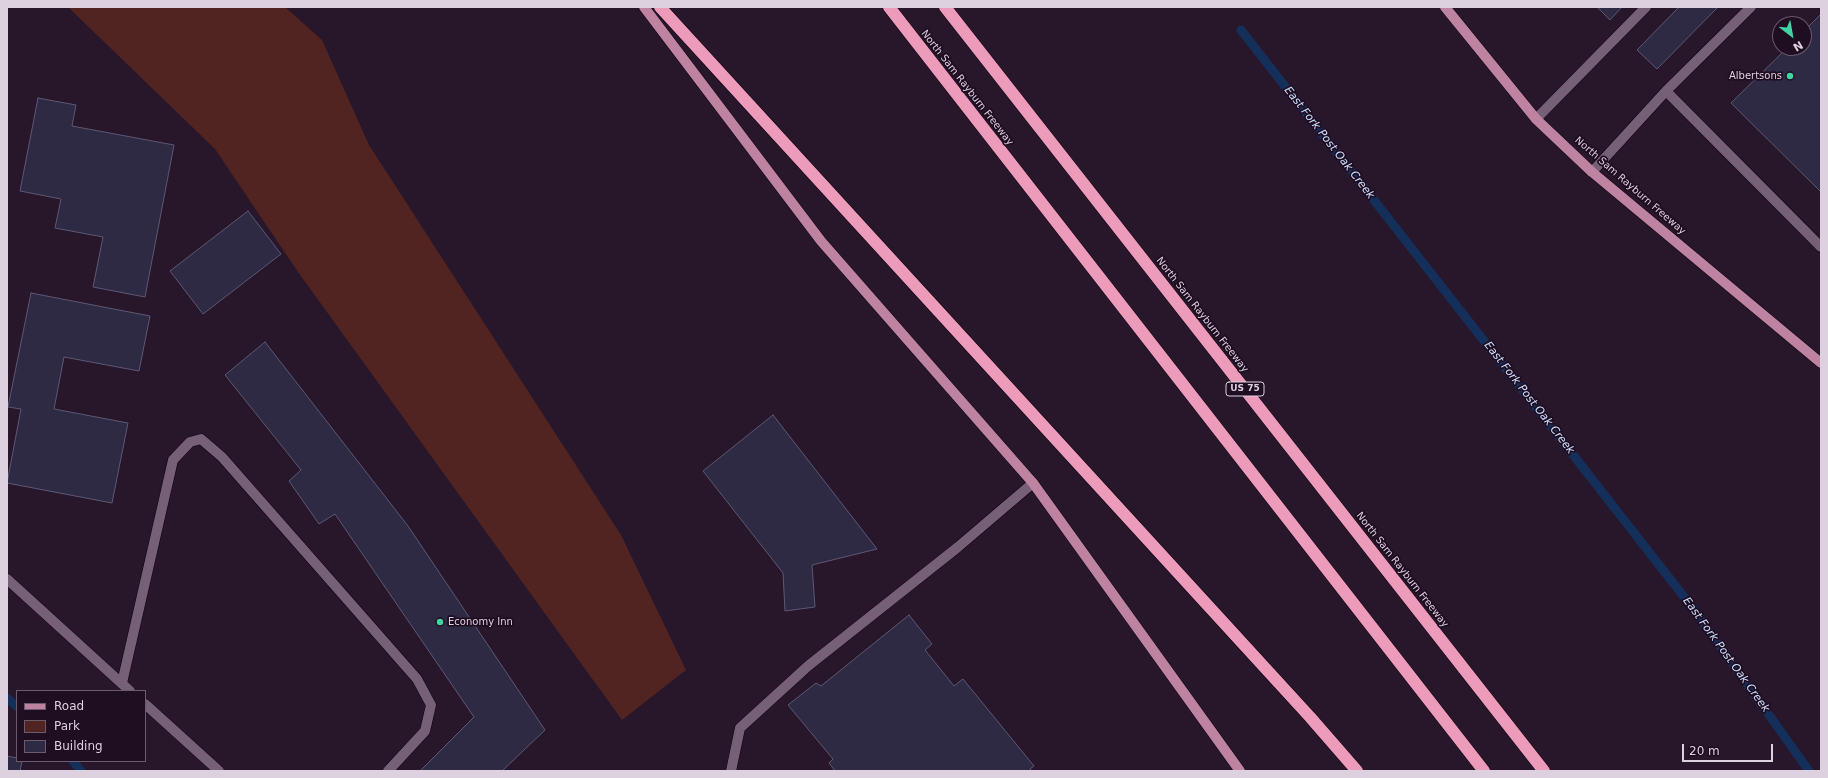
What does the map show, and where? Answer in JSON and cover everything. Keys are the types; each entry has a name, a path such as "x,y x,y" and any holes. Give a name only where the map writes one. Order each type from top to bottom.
{"highway":[{"path":"660,7 1310,717 1357,771"},
{"name":"North Sam Rayburn Freeway","path":"889,7 1484,771"},
{"name":"North Sam Rayburn Freeway","path":"945,7 1544,771"}],"main road":[{"path":"644,7 821,241 1033,483 1238,768"},
{"name":"North Sam Rayburn Freeway","path":"1445,7 1536,119 1592,172 1821,363"}],"lane":[{"path":"1536,119 1646,7"},
{"path":"1592,172 1666,91 1750,7"},
{"path":"1666,91 1821,247"},
{"path":"122,683 173,460 190,442 201,439 222,457 417,679 431,705 426,730 388,771"},
{"path":"731,771 740,728 808,666 958,547 1033,483"},
{"path":"7,579 129,690"},
{"path":"146,705 219,771"}],"green space":[{"path":"68,7 285,7 322,40 369,145 621,535 686,670 622,720 298,272 215,149"}],"building":[{"path":"1597,7 1622,7 1610,20"},
{"path":"1679,7 1718,7 1657,69 1637,50"},
{"name":"Albertsons","path":"1821,14 1821,192 1731,103 1779,56 1812,56 1812,23"},
{"path":"38,98 76,105 72,126 174,145 145,297 93,287 103,237 55,228 61,199 20,191"},
{"path":"248,211 281,254 203,314 170,271"},
{"path":"31,293 150,316 139,371 64,357 54,409 128,423 112,503 7,483 21,409 8,407"},
{"name":"Economy Inn","path":"265,342 408,526 545,730 502,771 420,771 474,717 335,514 319,524 289,481 301,470 225,375"},
{"path":"773,415 877,549 812,565 815,607 785,611 783,573 703,471"},
{"path":"909,615 932,644 925,650 954,686 963,679 1034,766 1030,769 1031,771 835,771 829,763 833,759 788,705 816,683 821,686"},
{"path":"7,756 16,758 16,762 22,762 20,771 7,771"}],"waterway":[{"name":"East Fork Post Oak Creek","path":"1241,30 1692,607 1809,771"},
{"path":"7,698 16,706"},
{"path":"74,762 81,771"}],"place":[{"name":"Albertsons","path":"1790,76"},
{"name":"Economy Inn","path":"440,622"}]}
